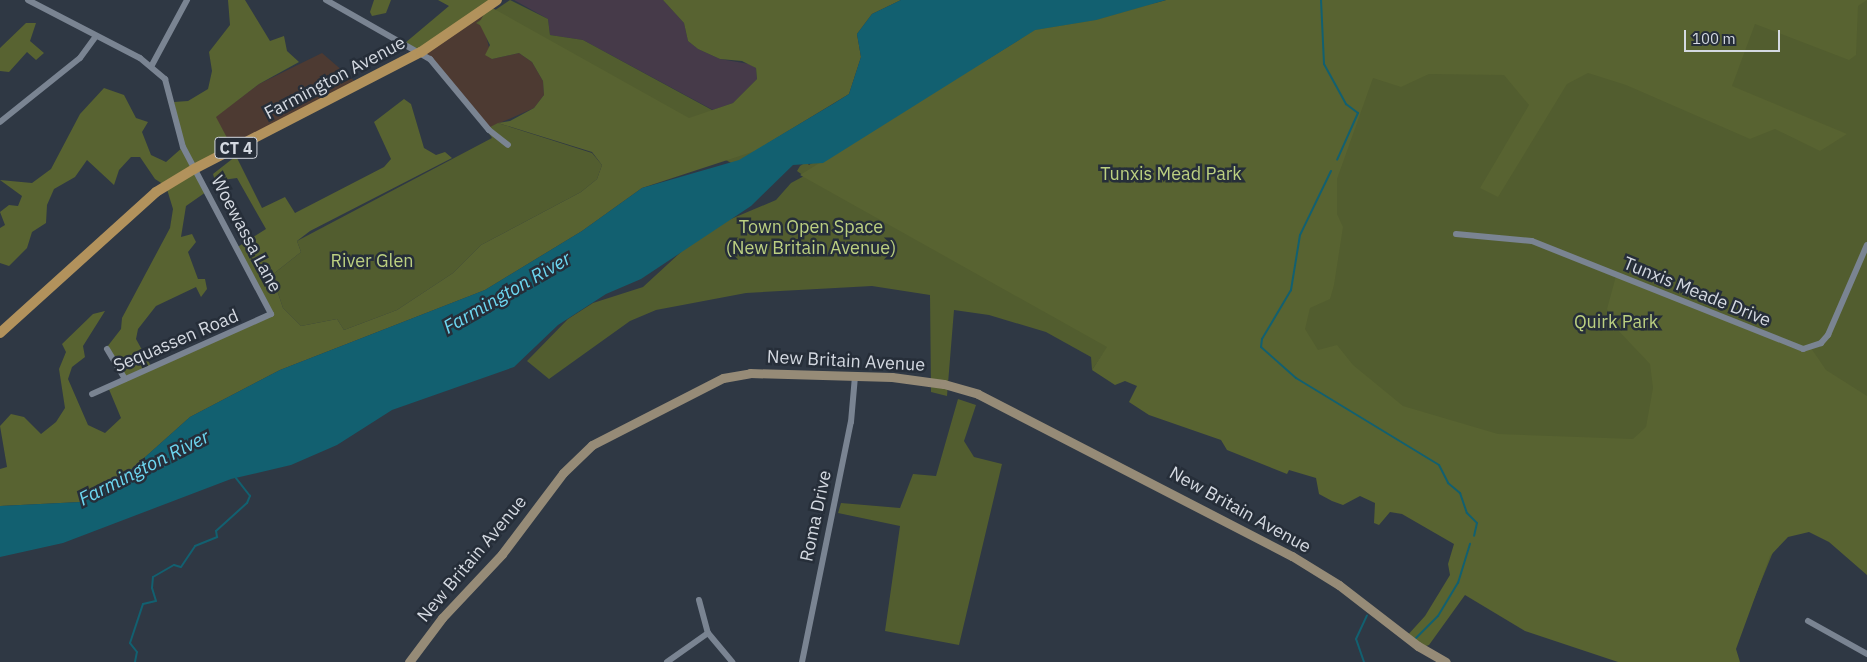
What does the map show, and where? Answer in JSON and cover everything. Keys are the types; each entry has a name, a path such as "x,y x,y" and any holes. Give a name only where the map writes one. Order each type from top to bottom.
{"main road":[{"name":"Farmington Avenue","path":"0,333 140,206 194,169 421,52 497,0"}],"street":[{"path":"28,0 152,65 187,0"},
{"path":"326,0 421,52 488,130 508,145"},
{"path":"0,122 80,58 96,36"},
{"name":"Woewassa Lane","path":"152,65 168,86 183,147 271,314"},
{"name":"Tunxis Meade Drive","path":"1456,234 1532,241 1803,349 1821,343 1828,335 1867,245"},
{"name":"Sequassen Road","path":"92,394 271,314"},
{"path":"107,349 126,380"},
{"name":"New Britain Avenue","path":"409,662 442,618 502,554 563,473 592,445 723,378 750,373 855,376 926,381 978,394 1292,556 1339,585 1418,646 1446,662"},
{"name":"Roma Drive","path":"802,662 851,422 855,376"},
{"path":"699,600 708,634 732,662"},
{"path":"1808,621 1867,654"},
{"path":"666,662 708,634"}],"shaded area":[{"path":"514,0 663,0 684,23 688,41 698,49 720,59 749,64 756,68 757,79 733,103 713,110 583,40 550,35 548,19"},
{"path":"488,6 484,28 492,59 519,53 532,62 543,81 544,95 534,108 486,129 421,52"},
{"path":"322,53 359,85 233,149 215,117 259,84"}],"green space":[{"path":"228,0 245,0 270,41 284,36 287,51 299,62 259,84 216,117 233,149 194,169 206,192 186,206 181,237 192,234 196,242 188,252 198,279 205,279 207,289 201,297 196,287 156,306 138,329 136,339 152,368 271,314 236,248 266,229 237,178 215,181 213,174 236,156 262,208 285,197 295,213 384,167 391,159 374,122 404,99 411,104 424,148 436,155 445,152 452,158 310,231 297,241 301,252 272,275 283,308 301,326 337,319 344,330 397,310 453,273 481,245 581,192 597,179 602,165 592,152 498,123 510,121 534,108 544,95 543,81 532,62 519,53 492,59 485,55 490,45 479,23 488,7 421,52 405,43 449,6 438,0 497,0 489,6 689,118 733,103 757,79 756,68 742,61 720,59 698,49 688,41 684,23 663,0 901,0 872,14 857,34 861,57 849,94 755,151 642,188 582,231 485,290 280,370 190,417 124,476 81,502 0,506 0,469 7,467 0,426 11,414 24,417 41,434 56,422 65,408 59,369 66,352 62,344 93,314 105,311 83,346 85,357 72,367 68,379 88,425 105,433 121,418 108,387 125,380 107,347 121,329 122,318 170,228 173,209 166,186 155,179 140,157 131,157 119,170 114,185 87,160 75,177 54,189 47,205 46,223 32,232 27,248 9,266 0,263 0,228 5,225 0,212 9,205 18,206 22,196 0,180 32,183 51,169 80,114 104,88 124,95 136,118 148,122 142,132 151,155 166,162 183,147 174,102 188,101 208,89 212,71 209,52 230,25"},
{"path":"374,0 391,0 386,13 372,16 370,12"},
{"path":"510,0 548,19 550,35 583,40 769,141 744,170 476,23"},
{"path":"1166,0 1867,0 1858,6 1856,55 1849,60 1755,24 1732,86 1847,134 1820,151 1775,129 1750,139 1626,85 1588,73 1567,84 1498,197 1480,188 1529,105 1504,75 1429,74 1401,87 1373,78 1337,179 1337,214 1343,227 1334,285 1330,299 1310,308 1305,329 1318,350 1337,345 1353,365 1403,406 1498,434 1633,439 1646,427 1653,388 1650,364 1614,326 1607,309 1616,276 1791,346 1811,348 1826,370 1867,396 1867,575 1829,542 1809,532 1788,537 1770,556 1736,649 1740,662 1618,662 1525,631 1465,595 1429,645 1420,648 1406,637 1425,616 1450,575 1448,564 1454,544 1402,514 1390,512 1379,525 1374,523 1375,503 1360,496 1343,505 1332,501 1319,494 1316,478 1289,470 1287,474 1227,450 1221,440 1149,415 1129,402 1137,386 1125,381 1115,385 1092,370 1107,347 800,175 1035,30 1096,20"},
{"path":"1172,0 1867,0 1867,519 1787,518 1728,662 1103,354 1092,370 1091,357 1046,332 989,315 954,310 947,396 931,392 930,295 872,286 746,293 656,310 630,321 549,379 527,361 568,319 593,303 643,287 705,230 776,200 791,183 804,176 797,171 800,166 806,162 809,165 944,77 1009,53 1030,26"},
{"path":"26,23 36,23 30,41 44,53 36,60 27,52 9,72 0,71 0,48"},
{"name":"River Glen","path":"498,123 592,153 602,165 597,179 581,192 481,245 453,273 397,310 344,330 337,319 301,326 283,308 272,275 301,252 297,241 492,138 486,129"},
{"path":"958,399 976,405 964,441 974,457 1002,464 959,645 885,631 900,526 838,513 841,503 900,508 913,474 936,476"}],"water":[{"name":"Farmington River","path":"901,0 1166,0 1096,20 1035,30 823,163 793,165 751,206 641,279 606,294 558,325 514,367 392,410 337,445 291,465 231,479 63,543 0,557 0,506 81,502 124,476 190,417 280,370 485,290 582,231 642,188 739,160 833,104 849,94 861,57 857,34 872,14"}],"waterway":[{"path":"1321,0 1324,64 1346,104 1358,113 1337,160"},
{"path":"1331,171 1300,235 1291,290 1262,339 1261,347 1296,378 1439,465 1448,483 1460,493 1467,513 1477,523 1474,536"},
{"path":"135,662 137,652 130,643 143,604 156,601 152,588 153,577 174,565 181,567 195,546 217,537 216,531 247,503 250,496 236,478"},
{"path":"1416,638 1438,616 1458,583 1470,544"},
{"path":"1364,662 1356,639 1367,615"}],"park label":[{"name":"Tunxis Mead Park","path":"1171,174"},
{"name":"Town Open Space (New Britain Avenue)","path":"811,238"},
{"name":"Quirk Park","path":"1616,322"}]}
